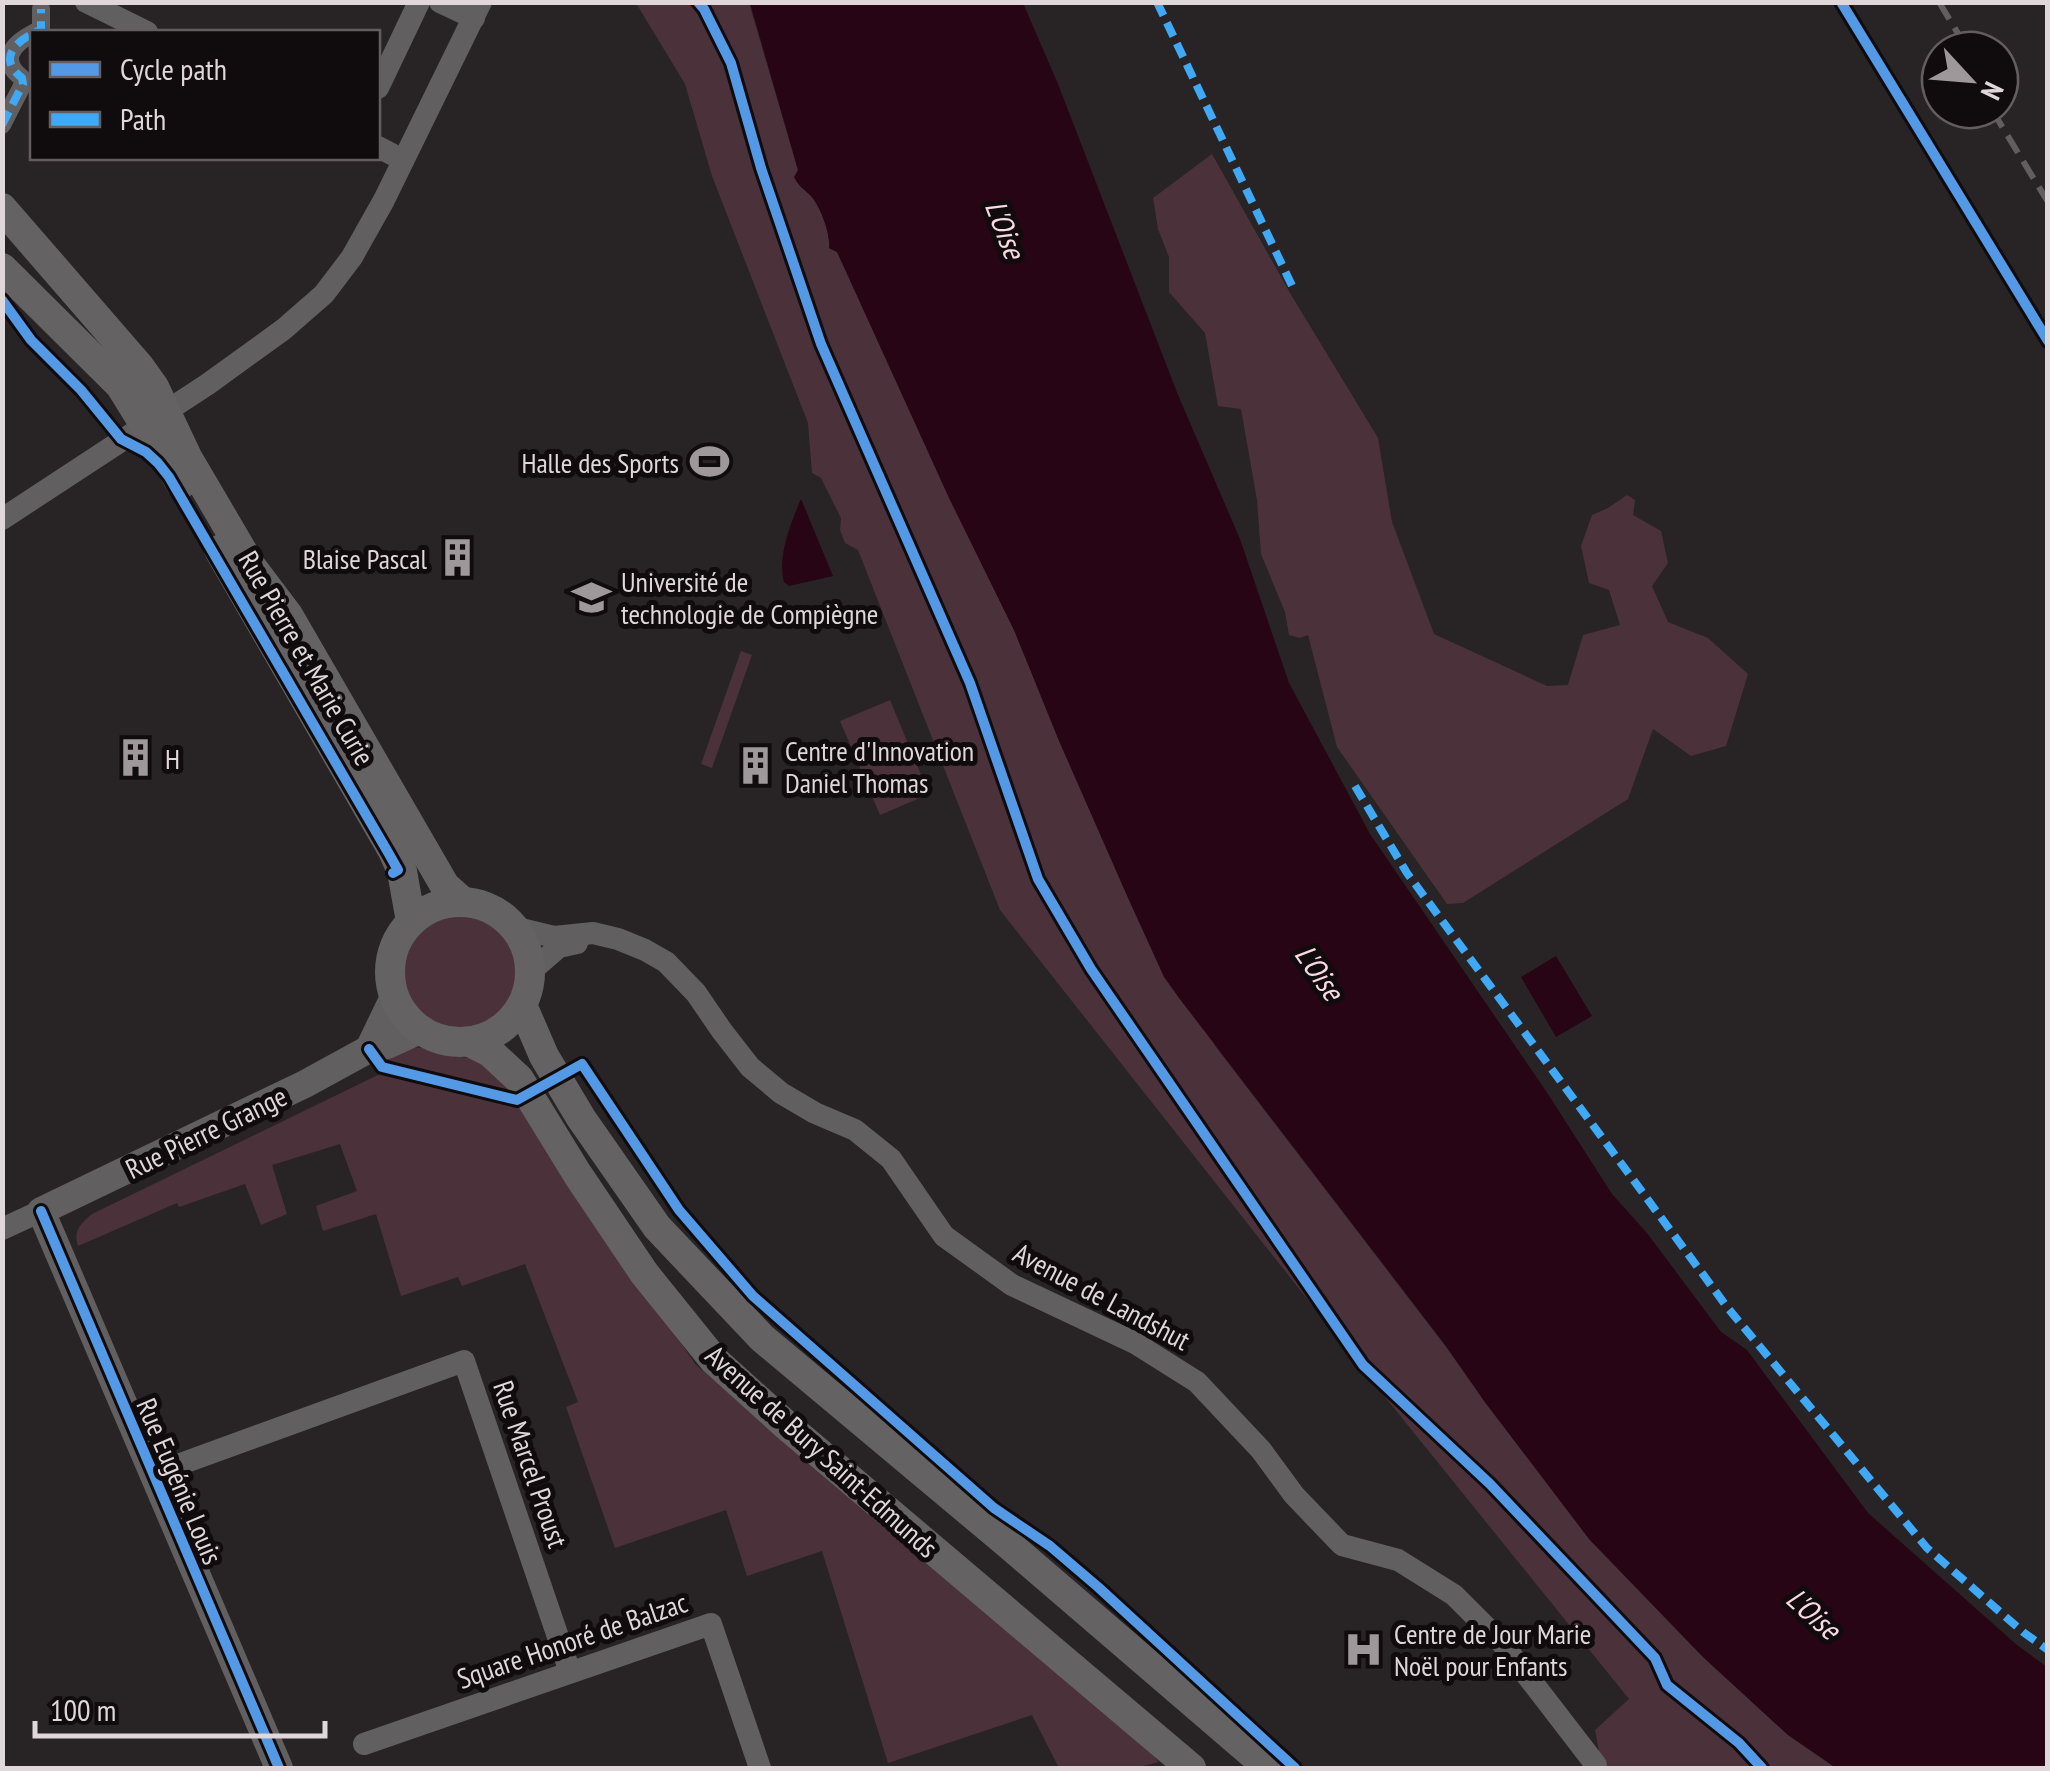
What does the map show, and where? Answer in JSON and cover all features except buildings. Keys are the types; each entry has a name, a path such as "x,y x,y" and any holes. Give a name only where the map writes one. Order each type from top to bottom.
{"main road":[{"name":"Rue Pierre et Marie Curie","path":"2,208 154,386 155,417 394,851 402,871 411,922"},
{"name":"Rue Pierre et Marie Curie","path":"2,268 155,417 187,457 251,566 288,615 445,886 463,902"},
{"path":"463,902 499,914 514,927 526,948 530,972 522,1005 508,1023 491,1035 470,1042 452,1042 420,1030 404,1016 390,977 398,938 411,922 444,904 463,902"},
{"name":"Avenue de Bury Saint-Edmunds","path":"522,1005 544,1056 592,1134 657,1227 734,1310 762,1338 1269,1768"},
{"name":"Avenue de Bury Saint-Edmunds","path":"470,1042 490,1052 519,1079 644,1273 714,1360 1191,1768"}],"street":[{"path":"86,2 143,30"},
{"path":"380,84 419,2"},
{"path":"2,519 284,329 324,294 352,257 478,10 440,2"},
{"path":"36,30 41,9"},
{"path":"2,124 23,84 22,78 11,70 9,53 30,36"},
{"path":"380,148 403,160"},
{"name":"Avenue de Landshut","path":"514,927 554,937 593,933 645,950 666,962 696,992 750,1067 781,1093 855,1130 890,1159 944,1236 1012,1285 1135,1342 1196,1382 1261,1450 1294,1495 1342,1545 1398,1560 1454,1595 1502,1644 1596,1768"},
{"path":"530,972 559,947 605,936"},
{"path":"369,1048 394,997"},
{"name":"Rue Pierre Grange","path":"41,1211 305,1084 369,1048 420,1030"},
{"path":"2,1229 41,1211"},
{"name":"Rue Eugénie Louis","path":"41,1211 279,1768"},
{"name":"Rue Marcel Proust","path":"153,1474 464,1361 570,1672"},
{"name":"Square Honoré de Balzac","path":"364,1744 712,1624 760,1768"}],"shaded area":[{"path":"636,3 749,3 798,170 795,177 819,208 829,248 837,252 974,519 965,530 1014,630 1081,789 1216,1047 1491,1410 1507,1414 1589,1539 1703,1657 1788,1735 1836,1768 1602,1768 1595,1730 1629,1699 1000,910 858,550 845,543 841,518 821,478 812,473 808,423 712,176 685,84"},
{"path":"1212,154 1378,438 1392,522 1434,634 1547,686 1568,685 1583,635 1620,625 1609,590 1589,583 1581,546 1592,515 1627,495 1635,500 1633,515 1661,531 1668,563 1652,586 1668,622 1708,638 1748,674 1726,746 1691,756 1653,729 1628,799 1463,903 1447,904 1337,747 1308,635 1289,635 1285,612 1261,554 1257,500 1241,409 1218,406 1205,333 1169,292 1169,257 1158,229 1153,198"},
{"path":"741,651 752,655 712,768 701,764"},
{"path":"890,700 929,794 880,815 840,721"},
{"path":"459,912 481,916 500,929 513,948 517,970 513,992 500,1011 481,1024 459,1028 437,1024 418,1011 405,992 401,970 405,948 418,929 437,916"},
{"path":"408,1047 470,1058 494,1067 517,1092 513,1103 696,1365 1141,1741 1159,1762 1135,1768 1059,1768 1032,1715 888,1763 822,1551 747,1576 726,1510 615,1548 566,1407 578,1402 525,1264 462,1286 458,1277 401,1296 376,1214 323,1231 316,1206 357,1191 340,1144 272,1165 287,1214 261,1225 245,1184 179,1207 177,1203 78,1246 79,1228 92,1214 384,1072 391,1064 386,1056"}],"water":[{"name":"L'Oise","path":"750,3 1023,3 1178,395 1240,539 1289,683 1370,834 1612,1194 1647,1233 1721,1332 1747,1350 1868,1513 2047,1667 2047,1768 1836,1768 1788,1735 1703,1657 1589,1539 1179,998 1164,977 1128,898 1014,630 837,252 829,248 821,213 794,177 798,170"},
{"path":"801,499 833,576 789,586 782,572 784,551"},
{"path":"1556,956 1592,1016 1556,1037 1521,977"}],"railway":[{"path":"1939,2 1956,30"},
{"path":"2004,130 2048,202"}],"marked path":[{"path":"1157,2 1295,292"},
{"path":"41,9 41,30"},
{"path":"2,125 23,84 11,65 11,54 30,35"},
{"path":"1355,786 1407,873 1727,1307 1927,1548 2048,1650"}],"cycle path":[{"path":"698,2 731,63 761,168 821,344 970,683 1038,879 1091,969 1363,1365 1490,1484 1655,1658 1667,1685 1739,1743 1762,1768"},
{"path":"1841,2 2048,341"},
{"path":"2,300 31,340 81,390 121,439 146,452 169,477 389,854 398,870 393,873"},
{"path":"369,1049 382,1067 517,1100 582,1064 679,1210 753,1296 994,1508 1050,1546 1098,1587 1295,1768"},
{"path":"41,1211 279,1768"}],"place":[{"name":"Halle des Sports","path":"709,462"},
{"name":"Blaise Pascal","path":"457,558"},
{"name":"Université de technologie de Compiègne","path":"591,597"},
{"name":"H","path":"135,758"},
{"name":"Centre d'Innovation Daniel Thomas","path":"755,766"},
{"name":"Centre de Jour Marie Noël pour Enfants","path":"1364,1649"}]}
